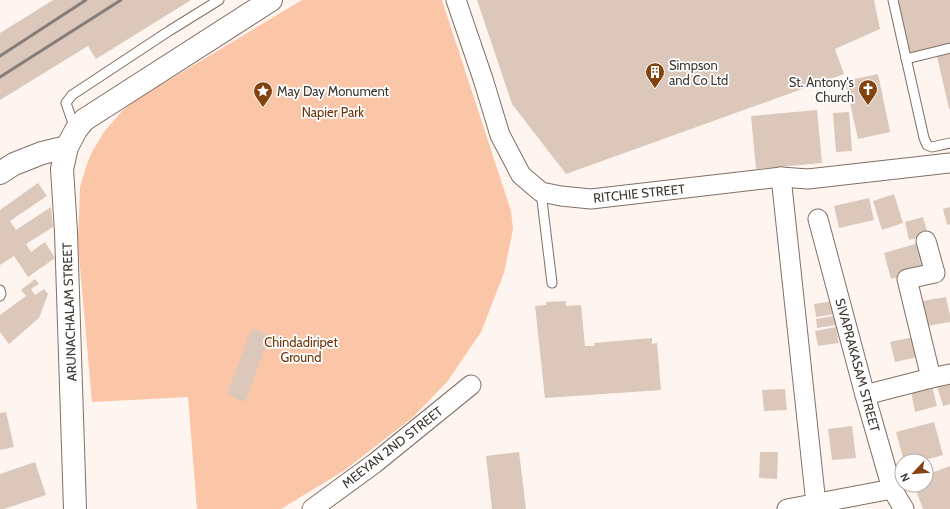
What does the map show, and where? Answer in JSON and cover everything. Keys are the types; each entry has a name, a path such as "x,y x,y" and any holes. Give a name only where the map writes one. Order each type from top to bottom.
{"main road":[{"path":"0,173 14,164 42,153 76,133 264,2"},
{"name":"ARUNACHALAM STREET","path":"72,508 66,240 62,169 76,133"}],"street":[{"path":"456,0 500,135 522,175 541,192"},
{"name":"RITCHIE STREET","path":"541,192 591,199 781,177 808,179 950,163"},
{"path":"781,177 816,504"},
{"name":"SIVAPRAKASAM STREET","path":"818,219 892,489 904,509"},
{"path":"926,241 935,273 907,279 931,378"},
{"path":"865,395 950,374"},
{"name":"MEEYAN 2ND STREET","path":"312,509 375,463 471,384"},
{"path":"787,509 892,489"}],"lane":[{"path":"76,133 66,103 72,95 169,31 220,0"},
{"path":"893,0 925,141 932,147 950,143"},
{"path":"906,59 950,48"},
{"path":"541,192 552,283"},
{"path":"0,290 0,296"}],"green space":[{"path":"302,0 442,0 511,211 513,229 504,273 481,332 447,382 413,417 345,470 281,509 197,509 188,397 92,402 78,244 80,187 92,152 104,132 122,111 139,98"}],"building":[{"path":"53,0 191,0 96,59 88,46 0,100 0,33"},
{"name":"Simpson and Co Ltd","path":"477,0 874,0 880,29 835,49 844,74 566,174 512,104"},
{"path":"898,0 950,0 950,44 942,45 943,47 907,53"},
{"path":"950,53 950,109 949,109 937,56"},
{"name":"St. Antony's Church","path":"878,74 890,132 858,139 845,81"},
{"path":"817,110 822,163 756,169 751,116"},
{"path":"849,112 852,151 836,152 833,113"},
{"path":"38,183 47,196 10,221 16,230 51,207 53,227 26,244 31,252 45,242 55,258 28,277 14,256 0,265 0,210"},
{"path":"894,194 903,223 882,230 873,201"},
{"path":"869,198 874,220 839,228 834,206"},
{"path":"950,207 950,224 947,225 943,209"},
{"path":"923,217 928,235 909,240 905,222"},
{"path":"922,242 930,268 891,279 884,253"},
{"path":"35,279 39,284 31,289 35,295 44,289 48,294 39,318 9,344 0,332 0,315 26,296 21,290"},
{"path":"946,297 950,322 927,326 922,301"},
{"path":"566,301 566,306 581,305 585,346 595,346 594,343 652,338 652,344 657,343 661,390 545,398 535,306 546,305 546,302"},
{"path":"833,301 835,314 816,317 814,304"},
{"path":"834,316 836,325 817,328 816,319"},
{"path":"836,327 839,343 818,346 815,331"},
{"path":"252,328 270,335 245,402 227,394"},
{"path":"918,336 922,356 895,362 890,342"},
{"path":"950,379 950,404 943,406 936,383"},
{"path":"932,386 937,406 915,412 911,391"},
{"path":"785,389 787,410 764,411 762,390"},
{"path":"6,412 14,447 0,450 0,413"},
{"path":"934,422 943,455 934,458 934,453 902,453 896,432"},
{"path":"852,426 856,458 832,460 828,429"},
{"path":"519,452 526,509 492,509 486,456"},
{"path":"760,452 778,452 777,479 759,478"},
{"path":"35,462 46,495 0,509 0,474"},
{"path":"950,466 950,509 923,509 917,493 934,493 934,472"}],"railway":[{"path":"0,56 86,0"},
{"path":"0,77 121,0"}],"place":[{"name":"Simpson and Co Ltd","path":"655,89"},
{"name":"St. Antony's Church","path":"868,106"},
{"name":"May Day Monument","path":"263,108"}],"park label":[{"name":"Napier Park","path":"333,112"},
{"name":"Chindadiripet Ground","path":"301,350"}]}
